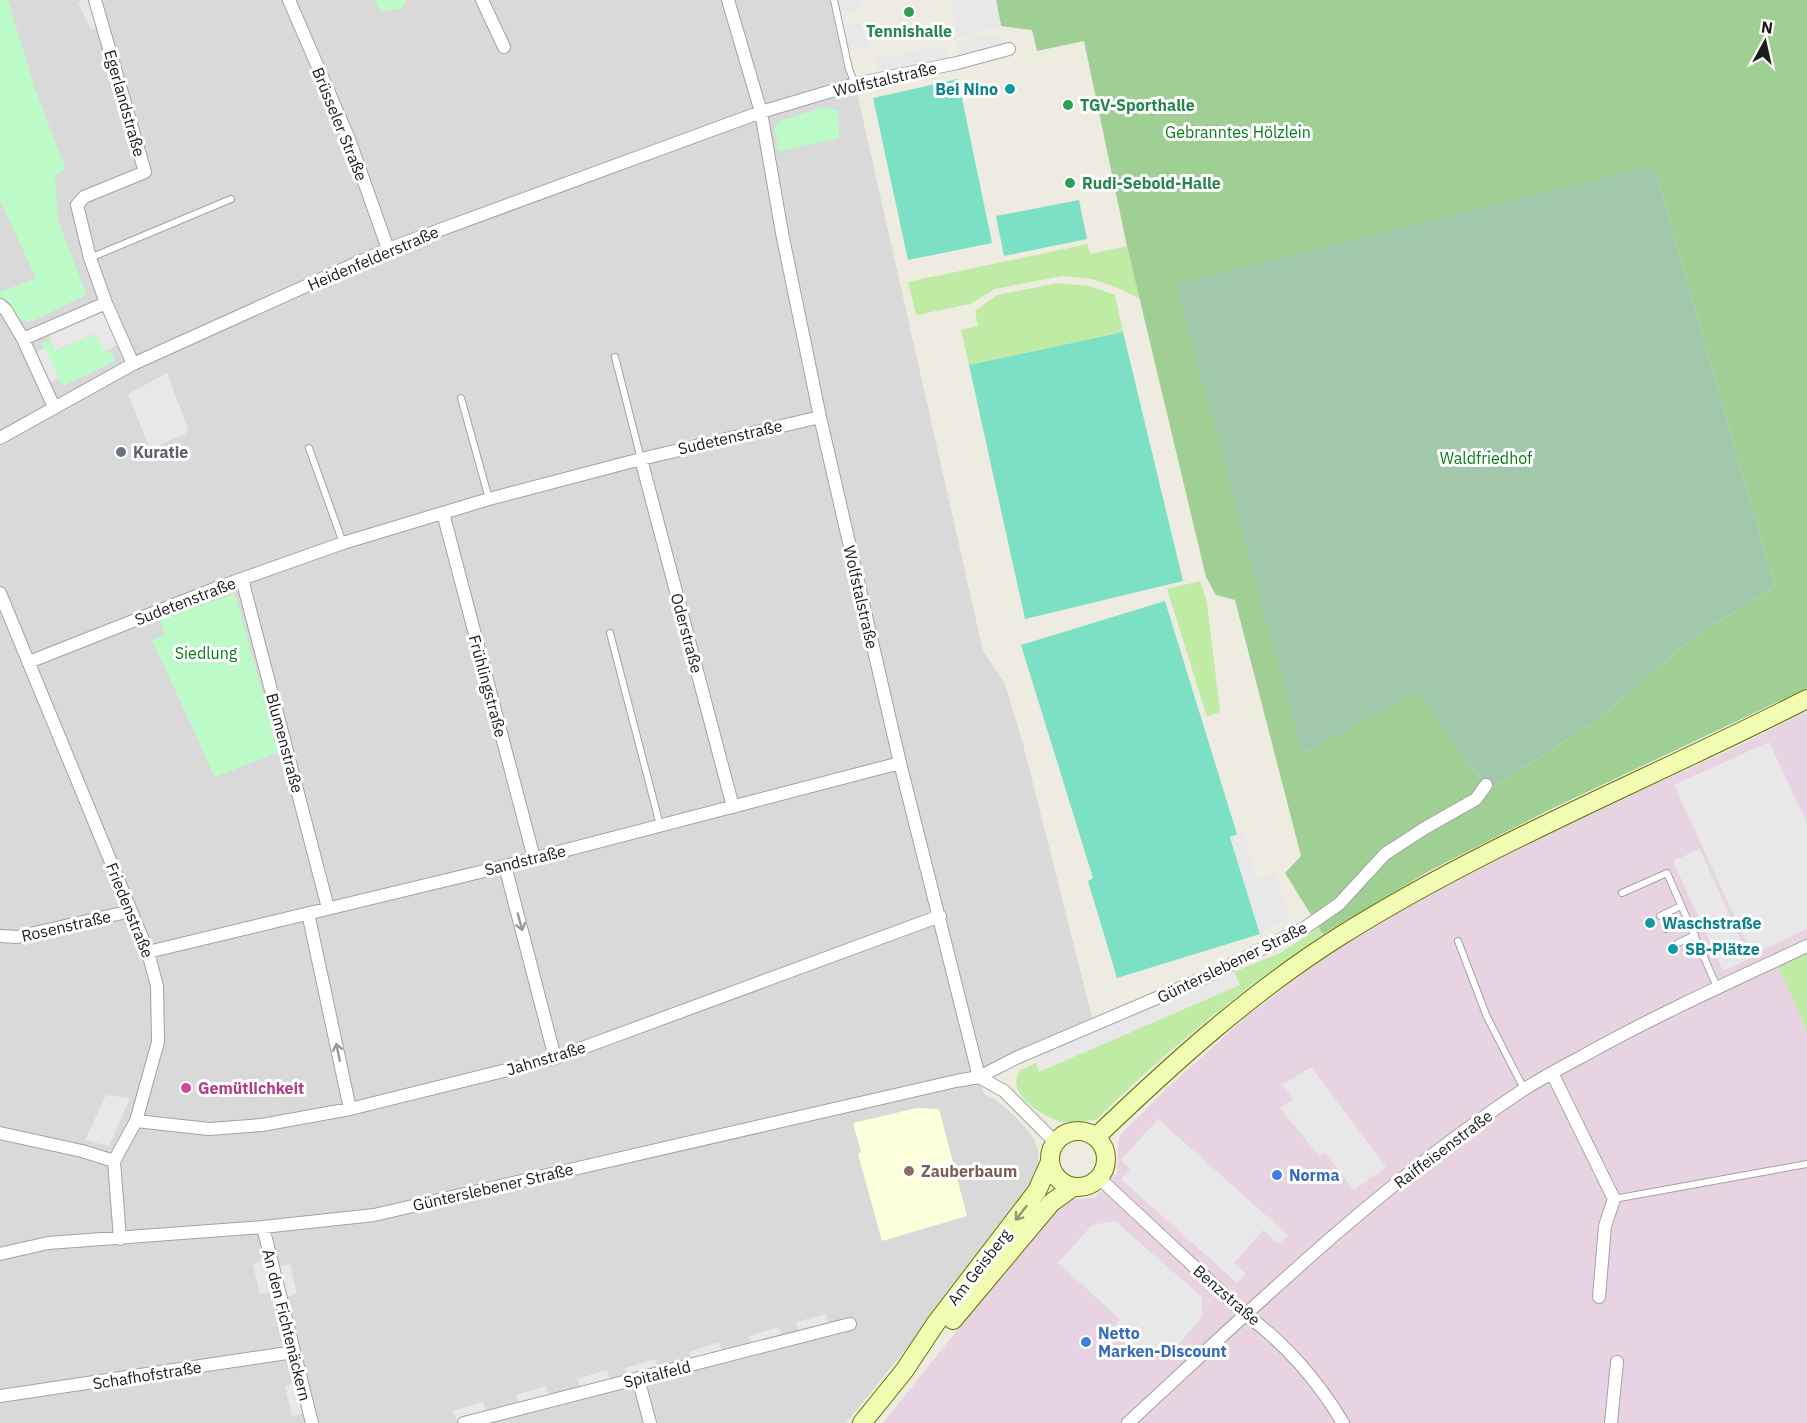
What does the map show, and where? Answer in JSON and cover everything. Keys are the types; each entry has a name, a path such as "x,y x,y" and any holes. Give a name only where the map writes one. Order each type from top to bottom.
{"street":[{"name":"Egerlandstraße","path":"95,0 145,172 84,197 77,205 90,258 106,303 133,364"},
{"name":"Brüsseler Straße","path":"289,0 349,139 388,249"},
{"path":"482,0 504,47"},
{"name":"Wolfstalstraße","path":"728,0 761,112 782,232 820,417 900,763 980,1077"},
{"name":"Wolfstalstraße","path":"761,112 855,84 957,63 1009,49"},
{"name":"Heidenfelderstraße","path":"0,438 133,364 388,249 761,112"},
{"path":"23,339 106,303"},
{"path":"0,305 6,310 23,339 54,407"},
{"name":"Sudetenstraße","path":"29,662 242,579 343,543 489,499 641,459 820,417"},
{"name":"Oderstraße","path":"641,459 733,807"},
{"name":"Frühlingstraße","path":"443,513 534,858"},
{"name":"Blumenstraße","path":"242,579 327,908"},
{"name":"Friedenstraße","path":"0,593 148,952 158,986 158,1042 136,1121 114,1161"},
{"path":"1095,1137 1218,1026 1277,979 1336,939 1432,881 1533,830 1731,738 1807,699"},
{"name":"Sandstraße","path":"148,952 505,866 900,763"},
{"name":"Günterslebener Straße","path":"0,1254 48,1243 263,1227 374,1215 947,1082 980,1077 1016,1058 1206,977 1306,927 1339,904 1384,854 1476,798 1486,785"},
{"path":"505,866 555,1058"},
{"name":"Rosenstraße","path":"0,936 17,937 131,911"},
{"path":"308,913 350,1109"},
{"name":"Jahnstraße","path":"136,1121 209,1129 262,1125 350,1109 555,1058 940,916"},
{"name":"Raiffeisenstraße","path":"1128,1423 1245,1314 1379,1198 1444,1146 1524,1089 1638,1025 1807,946"},
{"path":"1552,1073 1614,1199 1605,1226 1599,1297"},
{"path":"980,1077 1004,1091 1056,1143"},
{"path":"1073,1132 1088,1133 1095,1137 1106,1155 1105,1167 1099,1178 1091,1184 1073,1187 1060,1180 1050,1162 1056,1143 1061,1137 1073,1132"},
{"path":"0,1133 82,1151 114,1161 120,1239"},
{"name":"Am Geisberg","path":"862,1423 904,1371 936,1323 1037,1191 1050,1162"},
{"name":"Benzstraße","path":"1099,1178 1245,1314 1268,1331 1313,1381 1343,1423"},
{"name":"Am Geisberg","path":"904,1371 944,1331 1051,1203 1073,1187"},
{"name":"An den Fichtenäckern","path":"263,1227 312,1423"},
{"name":"Spitalfeld","path":"464,1423 488,1420 638,1378 850,1324"},
{"name":"Schafhofstraße","path":"0,1396 294,1352"},
{"path":"1611,1423 1617,1362"},
{"path":"638,1378 650,1423"}],"lane":[{"path":"834,0 849,69 855,84"},
{"path":"90,258 231,199"},
{"path":"615,357 641,459"},
{"path":"461,398 489,499"},
{"path":"309,448 343,543"},
{"path":"610,633 660,825"},
{"path":"1622,893 1667,873 1718,988"},
{"path":"1660,916 1682,906"},
{"path":"1666,929 1687,919"},
{"path":"1678,943 1695,935"},
{"path":"1458,941 1487,1017 1524,1089"},
{"path":"1614,1199 1807,1164"}],"shaded area":[{"path":"0,0 834,0 983,651 1005,684 1023,744 1094,1025 980,1078 984,1094 996,1100 1016,1117 1033,1137 1038,1150 1038,1172 1016,1213 846,1423 0,1423"},
{"path":"92,0 103,25 91,30 78,2"},
{"path":"834,0 860,0 862,8 837,14"},
{"path":"950,0 996,0 1001,26 958,37"},
{"path":"864,21 870,47 845,53 839,27"},
{"path":"1001,33 1004,45 959,54 957,42"},
{"path":"945,45 947,57 878,70 876,59"},
{"path":"106,300 125,342 104,351 95,333 55,351 45,327"},
{"path":"45,348 59,378 49,384 33,354"},
{"path":"167,373 188,429 185,434 150,449 128,394"},
{"path":"1807,711 1807,1423 883,1423 1063,1198 1095,1198 1117,1173 1120,1135 1164,1091 1247,1016 1335,950 1442,886 1543,836 1749,741"},
{"path":"1769,742 1807,823 1807,929 1752,955 1674,785"},
{"path":"1243,833 1257,879 1275,874 1289,917 1260,934 1230,837"},
{"path":"1700,849 1749,959 1723,971 1673,861"},
{"path":"1234,972 1240,985 1039,1072 1034,1058"},
{"path":"1311,1067 1386,1167 1354,1190 1325,1153 1319,1156 1280,1108 1293,1099 1282,1085"},
{"path":"106,1095 130,1098 109,1146 85,1140"},
{"name":"Zauberbaum","path":"917,1108 939,1109 967,1216 882,1241 858,1154 861,1152 853,1123"},
{"path":"1158,1119 1288,1235 1279,1244 1263,1230 1234,1263 1246,1274 1237,1283 1121,1179 1130,1169 1121,1160"},
{"path":"1115,1221 1202,1297 1202,1316 1171,1354 1139,1355 1111,1329 1120,1319 1058,1263 1092,1225"},
{"path":"263,1261 270,1292 260,1294 253,1264"},
{"path":"290,1264 297,1294 287,1297 280,1266"},
{"path":"826,1314 829,1323 799,1332 796,1322"},
{"path":"779,1327 782,1336 752,1345 749,1336"},
{"path":"719,1342 722,1352 692,1361 689,1352"},
{"path":"655,1359 658,1369 628,1378 625,1368"},
{"path":"607,1370 611,1380 581,1389 577,1379"},
{"path":"295,1383 302,1413 292,1416 285,1386"},
{"path":"546,1386 549,1396 519,1404 516,1395"},
{"path":"483,1402 487,1412 457,1421 453,1411"}],"green space":[{"path":"0,0 8,0 35,89 66,170 55,175 58,219 86,295 30,322 21,320 9,302 0,296 0,292 36,278 0,200"},
{"path":"375,0 407,0 401,9 380,11"},
{"name":"Gebranntes Hölzlein","path":"996,0 1807,0 1807,688 1549,810 1431,870 1323,934 1285,873 1301,856 1235,600 1216,595 1206,577 1127,246 1084,41 1037,51 1032,30 1001,26","holes":["1654,165 1775,587 1694,637 1595,722 1490,789 1466,760 1420,691 1302,754"]},
{"path":"958,79 992,243 908,260 873,98"},
{"path":"824,107 838,110 839,138 779,151 774,129 780,121"},
{"name":"Waldfriedhof","path":"1654,165 1775,587 1694,637 1595,722 1490,789 1466,760 1420,692 1302,754 1176,284"},
{"path":"1079,200 1087,239 1004,256 996,216"},
{"path":"1088,244 1090,254 1127,246 1140,299 1092,279 1062,276 995,289 970,304 916,315 908,282"},
{"path":"1058,283 1089,286 1115,295 1123,332 969,365 961,330 978,326 975,311 997,295"},
{"path":"1123,332 1183,581 1025,619 969,365"},
{"path":"96,333 104,351 112,352 115,358 112,363 62,386 42,343 50,340 56,351"},
{"path":"1200,581 1207,602 1220,712 1207,717 1167,589"},
{"name":"Siedlung","path":"235,594 279,752 215,777 152,640 165,634 160,619"},
{"path":"1165,601 1237,834 1230,837 1260,934 1117,978 1088,881 1093,878 1021,645"},
{"path":"1320,927 1323,934 1205,1022 1150,1069 1096,1120 1064,1122 1055,1120 1034,1108 1018,1090 1016,1081 1020,1070 1036,1063 1039,1071 1239,985 1234,972 1282,952"},
{"path":"1807,954 1807,1030 1778,967"}],"place":[{"name":"Tennishalle","path":"909,12"},
{"name":"Bei Nino","path":"1010,89"},
{"name":"TGV-Sporthalle","path":"1068,105"},
{"name":"Rudi-Sebold-Halle","path":"1070,183"},
{"name":"Kuratie","path":"121,452"},
{"name":"Waschstraße","path":"1650,923"},
{"name":"SB-Plätze","path":"1673,949"},
{"name":"Gemütlichkeit","path":"186,1088"},
{"name":"Zauberbaum","path":"909,1171"},
{"name":"Norma","path":"1277,1175"},
{"name":"Netto Marken-Discount","path":"1086,1342"}]}
